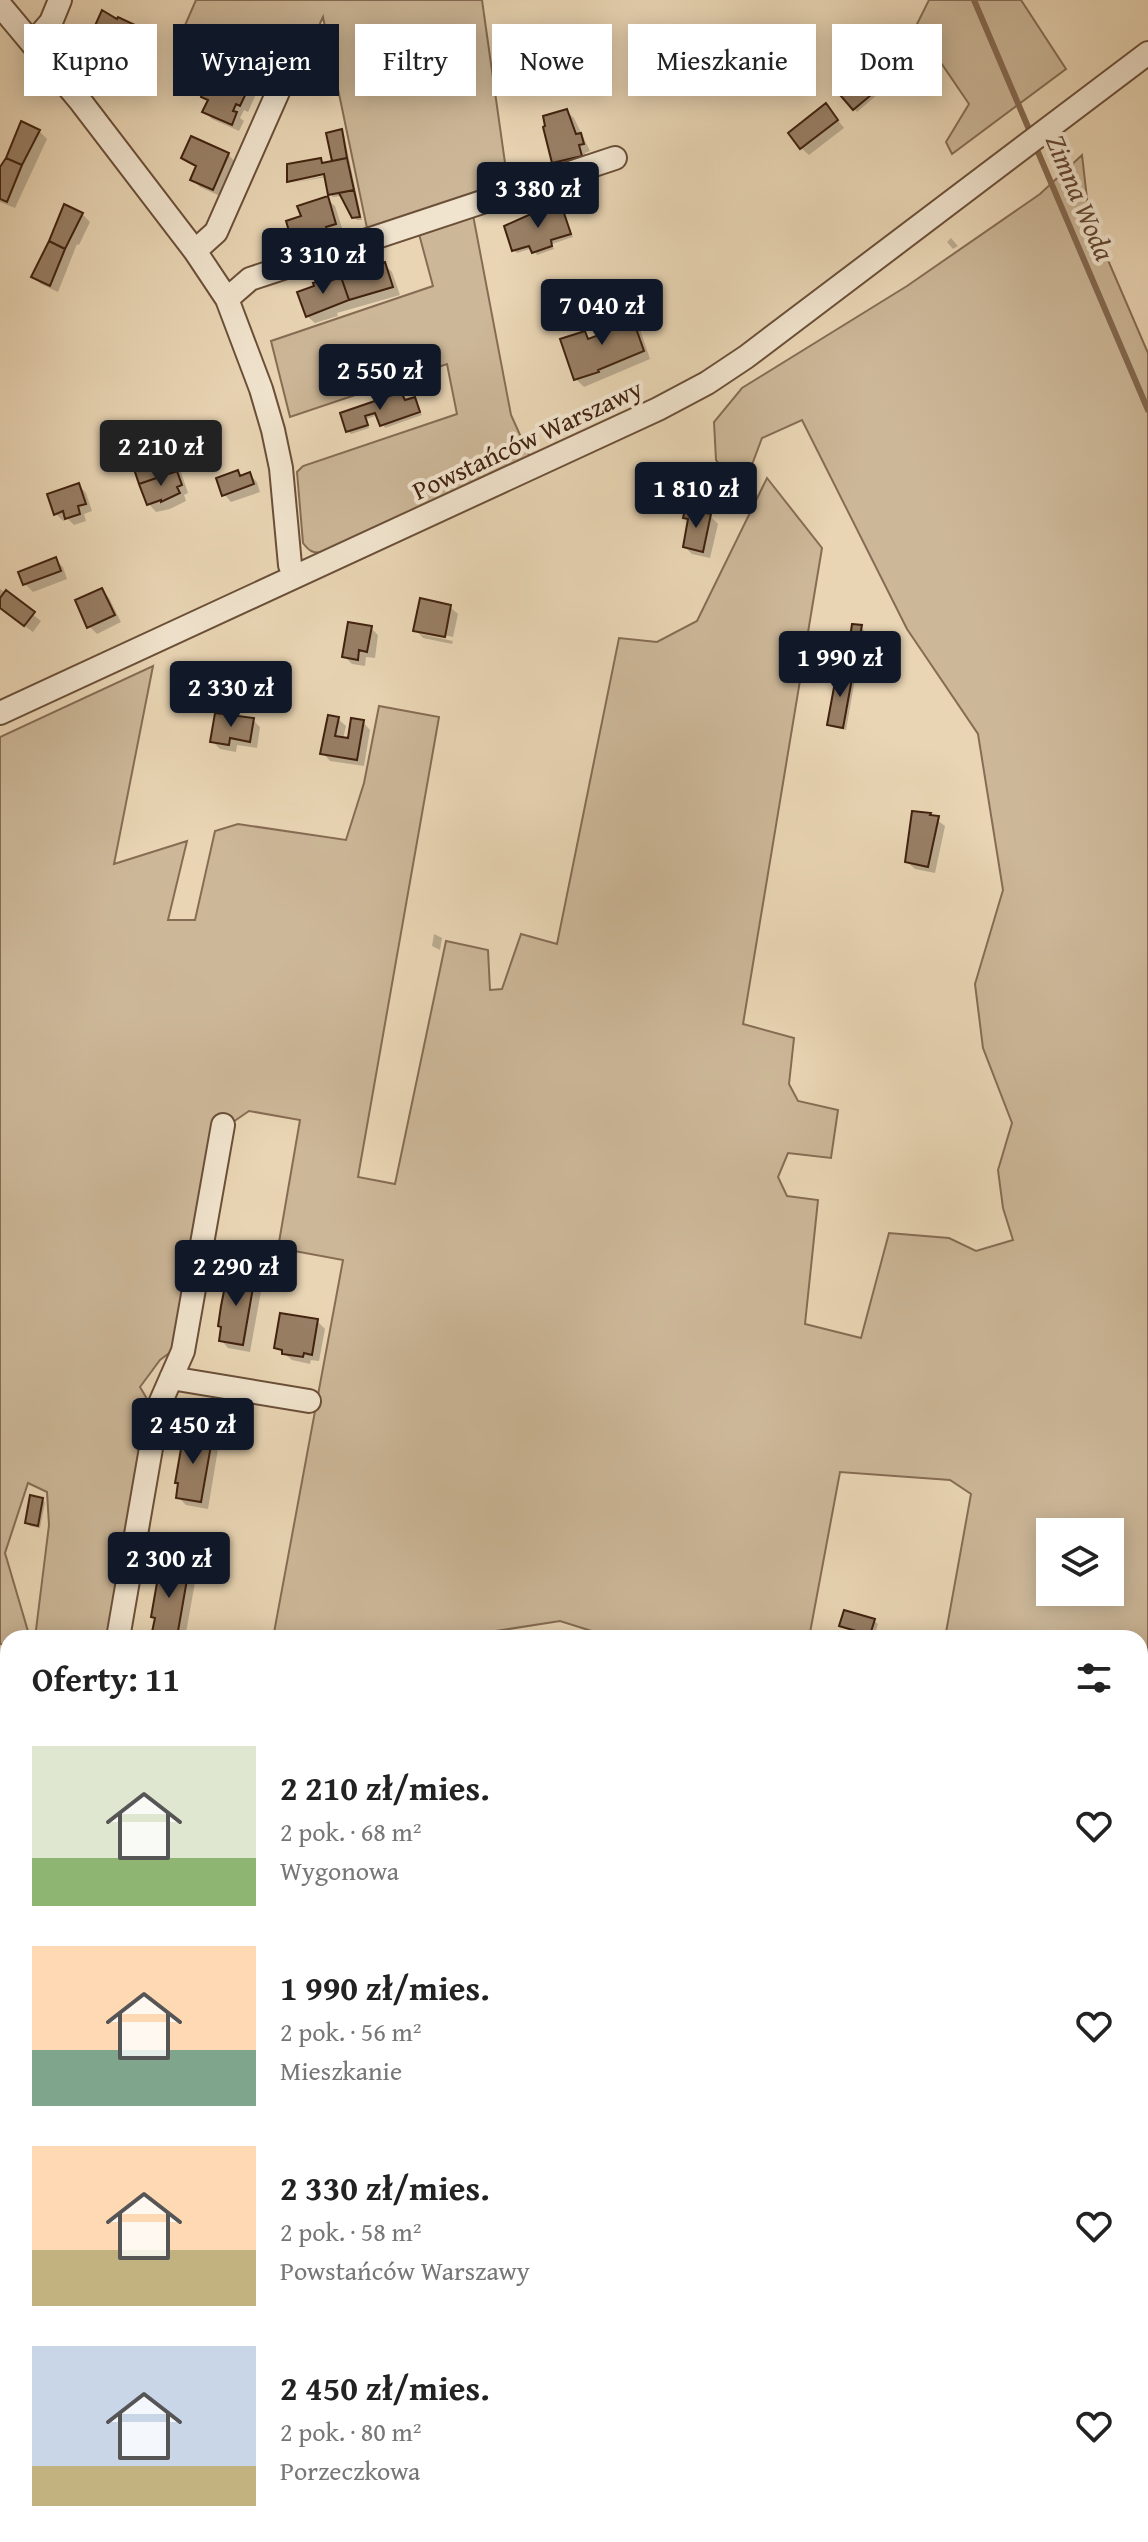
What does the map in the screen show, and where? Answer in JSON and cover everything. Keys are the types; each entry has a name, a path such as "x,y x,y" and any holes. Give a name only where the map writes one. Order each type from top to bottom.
{"street":[{"path":"49,24 60,0"},
{"path":"0,5 24,33"},
{"name":"Powstańców Warszawy","path":"3,703 294,577 644,416 707,383 746,357 1148,53"},
{"path":"74,96 195,251 227,299 273,430 281,468 290,565 294,577"},
{"path":"195,251 216,232 276,96"},
{"path":"227,299 250,279 615,158"},
{"path":"119,1630 158,1408 183,1351 223,1125"},
{"path":"171,1378 309,1401"}],"shaded area":[{"path":"196,0 482,0 492,71 492,96 496,96 508,184 368,233 339,94 339,24 324,24 323,17 320,24 186,24"},
{"path":"929,0 1021,0 1066,69 952,154 946,142 969,104 942,64 942,24 917,24"},
{"path":"1082,155 1089,216 1148,353 1148,1630 946,1630 971,1494 950,1480 840,1472 810,1630 589,1630 560,1621 502,1630 274,1630 343,1260 278,1248 300,1120 249,1111 233,1122 176,1348 160,1360 140,1387 150,1404 111,1630 36,1630 49,1525 47,1492 28,1483 5,1553 28,1630 0,1630 0,737 153,666 114,864 187,841 168,920 195,920 215,831 238,824 346,840 364,783 379,706 439,717 358,1177 395,1184 446,941 488,950 490,990 502,989 521,934 557,944 619,638 657,642 697,621 767,478 822,548 743,1024 794,1038 789,1084 798,1101 838,1110 831,1158 788,1153 778,1177 787,1196 818,1200 805,1324 861,1338 889,1233 949,1238 976,1251 1013,1240 1003,1208 998,1170 1012,1123 983,1048 975,984 1003,890 978,734 907,629 802,420 762,438 741,494 716,460 714,422 742,388 907,286 1040,194"},
{"path":"473,215 511,415 530,457 324,552 312,551 303,543 297,472 303,466 457,414 447,364 290,417 271,341 433,286 419,234"}],"building":[{"path":"102,10 133,24 96,24"},
{"path":"245,96 240,106 236,104 233,111 237,112 232,125 202,112 208,100 201,97"},
{"path":"841,96 870,96 853,110"},
{"path":"826,103 838,120 800,149 788,133"},
{"path":"567,109 576,134 581,133 584,144 579,145 582,156 552,163 543,116"},
{"path":"21,121 40,130 22,165 6,158"},
{"path":"342,129 347,158 332,161 326,133"},
{"path":"191,136 229,153 213,190 190,180 196,166 181,158"},
{"path":"6,158 22,165 7,202 0,199 0,167"},
{"path":"321,158 322,163 347,158 354,190 328,195 324,174 287,182 287,164"},
{"path":"354,190 360,217 352,218 339,193"},
{"path":"328,196 336,224 326,227 329,235 320,238 318,230 291,238 286,221 301,216 297,206"},
{"path":"64,204 83,213 65,249 49,241"},
{"path":"562,207 571,234 551,240 552,246 532,253 529,246 512,251 504,226 540,210 541,214"},
{"path":"49,241 65,249 50,286 31,277"},
{"path":"385,262 393,287 349,300 341,277 359,271 358,268"},
{"path":"341,277 349,300 306,317 297,292 314,286 313,283"},
{"path":"630,311 644,351 574,380 560,339 585,331 588,339 610,331 606,319"},
{"path":"401,392 405,400 415,397 420,412 380,426 375,413 365,416 368,425 346,432 340,413"},
{"path":"165,451 167,458 172,456 177,471 139,484 132,463 144,456"},
{"path":"238,470 240,476 250,472 254,484 222,496 216,478"},
{"path":"177,471 182,485 177,487 180,493 147,505 139,484"},
{"path":"79,483 86,504 78,506 80,514 65,519 63,511 54,515 47,494"},
{"path":"685,509 711,514 703,552 683,547 688,519 683,518"},
{"path":"56,557 61,571 23,585 18,572"},
{"path":"102,588 115,615 87,628 75,600"},
{"path":"6,590 35,612 24,626 0,608 0,598"},
{"path":"420,598 451,605 445,637 413,631"},
{"path":"348,622 372,626 367,652 359,650 358,660 342,657"},
{"path":"852,624 862,625 853,673 837,671 843,637 850,638"},
{"path":"837,671 853,673 843,728 827,725"},
{"path":"215,713 254,718 250,742 230,738 229,745 210,742"},
{"path":"328,715 339,717 335,736 348,738 351,718 364,720 357,760 320,754"},
{"path":"912,811 939,816 928,867 905,862"},
{"path":"230,1272 255,1276 243,1345 219,1341 221,1306"},
{"path":"280,1313 318,1319 312,1355 282,1354 282,1350 274,1348"},
{"path":"188,1429 213,1434 201,1502 176,1498 178,1483 175,1483 182,1443 185,1443"},
{"path":"30,1495 43,1498 38,1526 25,1523"},
{"path":"164,1563 189,1568 178,1630 152,1630 155,1618 151,1617 158,1577 162,1578"},
{"path":"844,1610 875,1619 872,1630 839,1626"}],"waterway":[{"name":"Zimna Woda","path":"974,0 1031,134"},
{"name":"Zimna Woda","path":"1035,145 1148,410"}]}
